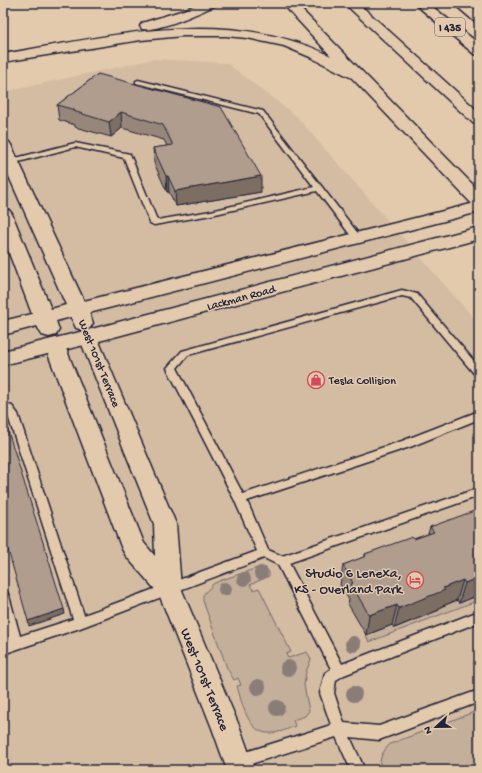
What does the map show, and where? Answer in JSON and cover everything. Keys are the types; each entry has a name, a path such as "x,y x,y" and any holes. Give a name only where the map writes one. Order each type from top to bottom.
{"main road":[{"path":"3,50 143,27 189,13 209,3"},
{"path":"288,3 479,201"},
{"path":"350,3 479,120"},
{"name":"I 435","path":"420,3 479,51"},
{"name":"I 435","path":"459,3 479,18"},
{"path":"3,58 141,36 206,32 251,35 283,42 309,51 355,74"},
{"name":"West 101st Terrace","path":"3,145 78,308 88,337"},
{"path":"3,328 479,207"},
{"name":"West 101st Terrace","path":"3,214 55,346"},
{"name":"Lackman Road","path":"3,358 55,346 479,233"},
{"path":"266,290 288,274 354,256 362,248 357,238"}],"street":[{"name":"West 101st Terrace","path":"88,337 165,524 169,588 226,728 239,766"},
{"name":"West 101st Terrace","path":"55,346 134,549 169,588"}],"lane":[{"path":"138,82 261,112 357,238"},
{"path":"11,162 76,145 127,156 154,223 211,213 318,188"},
{"path":"339,671 282,561 264,553 240,499 172,368 185,353 402,293 414,296 479,374"},
{"path":"3,408 8,409 13,414 80,622"},
{"path":"240,499 406,444 479,415"},
{"path":"282,561 479,492"},
{"path":"3,648 80,622 264,553"},
{"path":"3,596 16,644"},
{"path":"358,770 339,729 327,693 330,677 339,671 479,616"},
{"path":"239,766 339,729 379,733 479,696"}],"shaded area":[{"path":"154,59 227,63 296,116 479,324 479,770 3,770 3,82 7,91"},
{"path":"260,567 266,568 269,572 269,576 250,585 253,590 259,588 291,652 286,654 288,658 307,652 311,659 306,672 304,685 309,711 305,716 293,720 295,726 274,733 263,732 257,729 247,717 237,686 241,685 238,678 234,680 227,668 203,601 203,595 213,584"},
{"path":"479,595 479,600 369,642 366,635 392,625 395,628 439,610 438,608 457,600 459,603"},
{"path":"479,710 479,770 380,770 382,756 390,744"}],"building":[{"path":"98,74 221,107 261,176 175,191 153,148 173,145 163,125 121,112 109,122 57,105"},
{"path":"3,415 64,609 28,621 3,532"},
{"name":"Studio 6 Lenexa, KS - Overland Park","path":"474,511 479,516 479,577 465,583 463,580 443,588 445,590 399,608 397,605 369,615 351,584 353,583 343,565 366,556 365,554 412,537 414,539 434,532 430,527"}],"place":[{"name":"Tesla Collision","path":"316,380"},
{"name":"Studio 6 Lenexa, KS - Overland Park","path":"415,580"}]}
